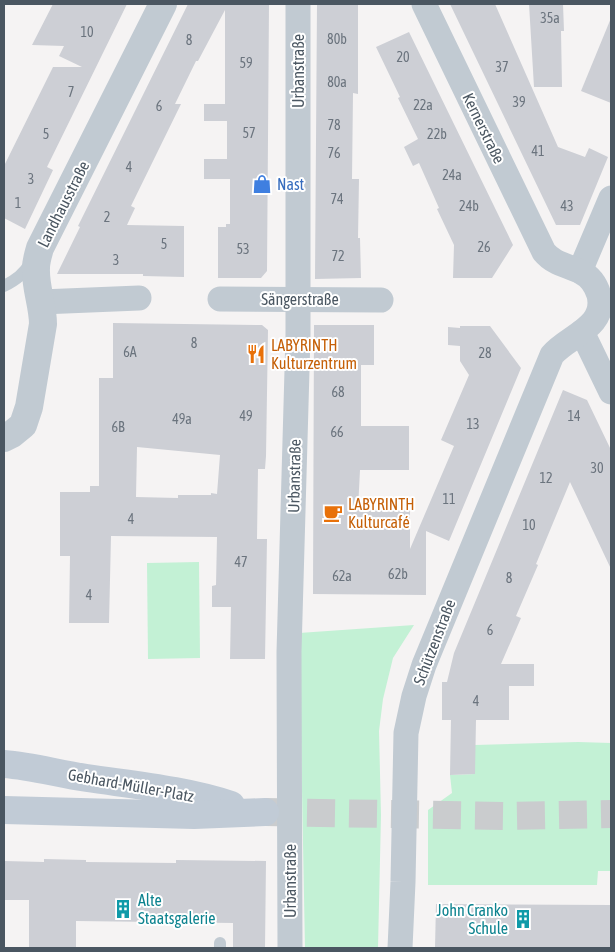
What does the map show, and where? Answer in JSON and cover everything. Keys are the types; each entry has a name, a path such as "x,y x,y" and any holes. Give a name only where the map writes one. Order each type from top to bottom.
{"main road":[{"name":"Gebhard-Müller-Platz","path":"4,764 26,766 145,789 216,800 261,812 194,815 4,810"}],"street":[{"name":"Landhausstraße","path":"4,438 23,425 29,407 43,324 41,302 36,281 36,266 40,248 163,4"},
{"name":"Urbanstraße","path":"290,948 290,652 298,299 298,4"},
{"name":"Kernerstraße","path":"424,4 544,252 550,260 567,268 580,271"},
{"path":"611,198 580,271 590,278 597,288 600,301 596,319 590,327 582,332 611,392"},
{"path":"41,302 139,298"},
{"name":"Sängerstraße","path":"220,299 381,300"},
{"name":"Schützenstraße","path":"400,948 406,733 414,696 424,665 552,355 560,346 582,332"}],"lane":[{"path":"4,286 15,281 25,272 40,248"},
{"path":"72,811 110,804 128,804 145,789"}],"green space":[{"path":"199,562 200,658 148,659 147,563"},
{"path":"414,625 393,658 383,699 379,731 381,815 378,948 305,948 299,633"},
{"path":"611,743 611,871 598,871 597,885 428,885 428,810 452,793 450,775 475,774 475,745"}],"building":[{"path":"53,4 127,4 47,167 53,170 25,229 4,218 4,166 53,67 82,67 59,56 64,46 32,45"},
{"path":"188,4 269,4 267,271 261,278 218,278 218,227 226,227 226,224 230,224 230,179 204,179 204,159 227,159 227,121 204,121 204,104 225,104 225,10 198,61 196,61 175,104 181,104 131,206 135,208 127,225 184,226 184,277 143,276 143,274 57,274 80,227 78,226"},
{"path":"317,4 358,4 358,94 353,93 352,179 359,179 358,238 360,238 361,278 315,279"},
{"path":"450,4 495,4 558,147 585,157 589,148 608,157 580,225 556,225"},
{"path":"529,4 563,4 564,31 561,31 562,87 534,87"},
{"path":"611,18 611,103 581,91"},
{"path":"409,32 513,245 492,278 453,278 454,245 437,209 439,208 419,163 413,166 404,147 418,139 376,47"},
{"path":"113,323 262,325 268,330 266,456 265,469 258,469 257,539 267,539 265,659 230,659 231,607 212,607 212,586 216,585 217,537 111,536 109,623 69,623 70,556 60,556 60,492 90,492 90,486 99,486 99,378 113,378","holes":["137,447 220,455 217,494 178,495 178,498 136,497"]},
{"path":"314,325 374,325 374,365 361,365 361,426 409,426 409,470 360,470 358,509 410,510 410,549 454,446 441,440 469,375 460,361 460,346 448,345 448,327 490,326 521,368 449,541 426,531 426,595 313,594"},
{"path":"563,390 587,400 611,450 611,569 570,482 516,616 521,618 501,664 534,664 534,686 509,686 509,720 476,720 475,774 450,775 451,720 442,720 442,682 447,682 454,653"},
{"name":"Alte Staatsgalerie","path":"44,859 86,860 86,862 176,863 176,860 266,861 265,948 233,948 233,923 76,921 76,948 29,948 29,900 4,900 4,861 44,862"},
{"name":"John Cranko Schule","path":"436,904 611,905 611,948 435,948"}],"tunnel":[{"path":"265,812 508,816 611,814"}],"place":[{"name":"Nast","path":"262,184"},
{"name":"LABYRINTH Kulturzentrum","path":"256,354"},
{"name":"LABYRINTH Kulturcafé","path":"333,513"},
{"name":"Alte Staatsgalerie","path":"123,909"},
{"name":"John Cranko Schule","path":"523,919"}]}
